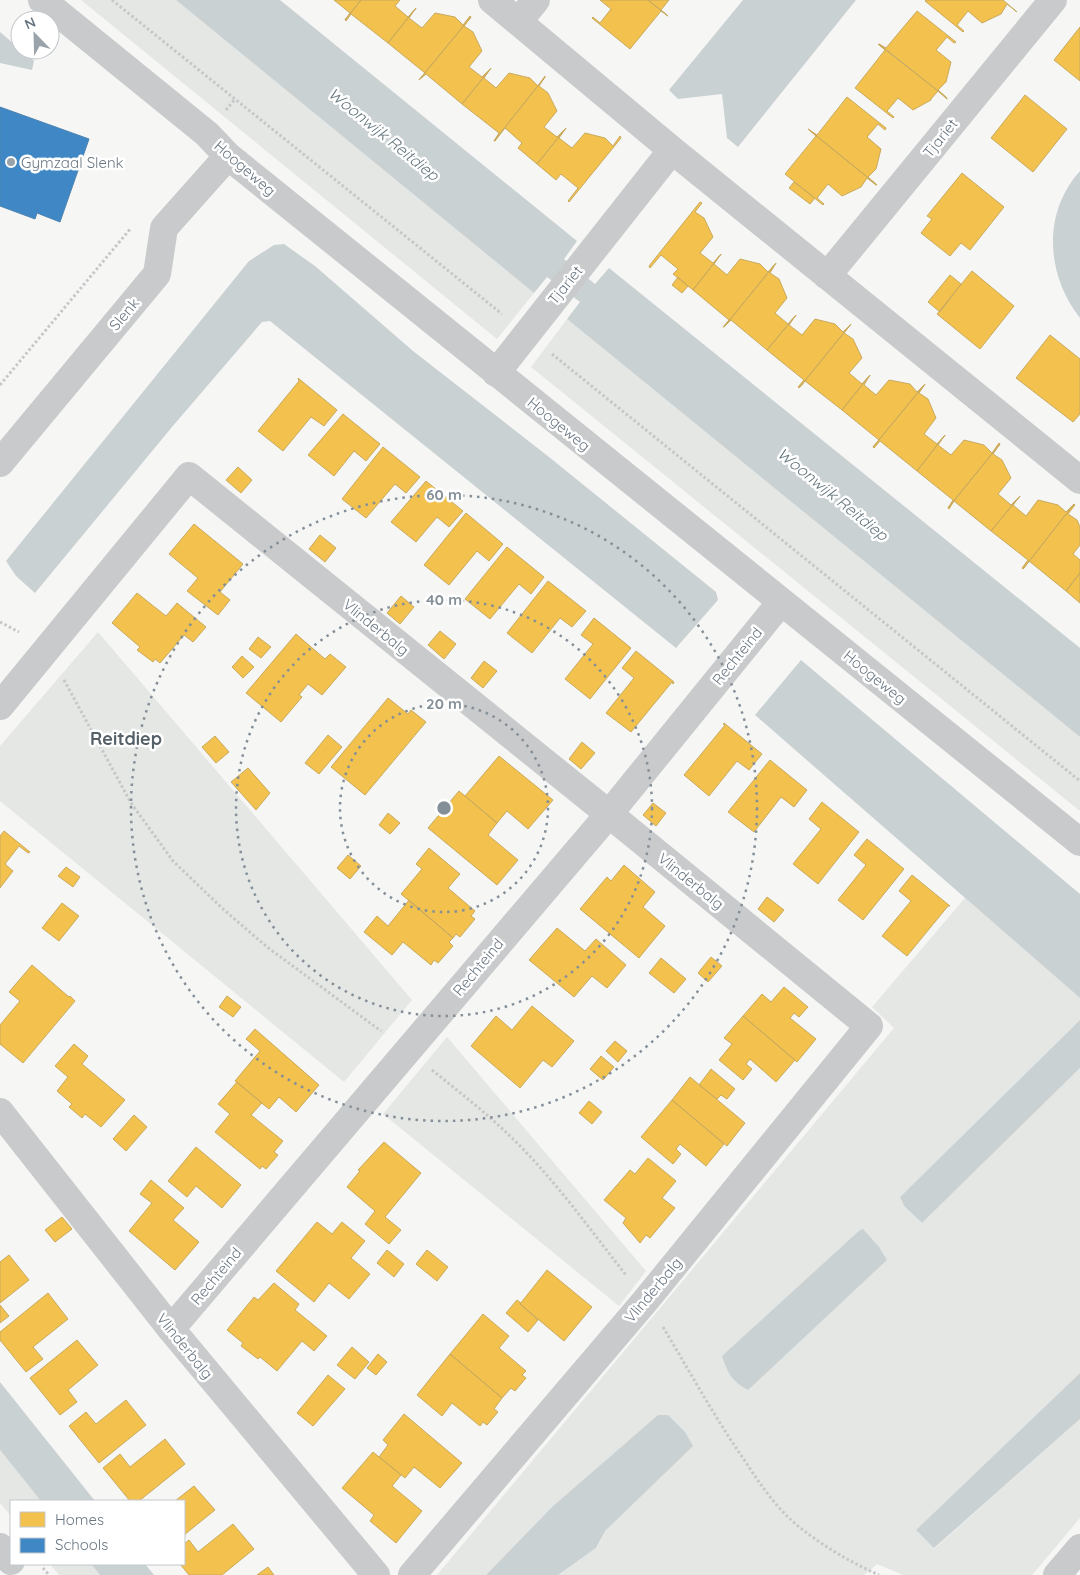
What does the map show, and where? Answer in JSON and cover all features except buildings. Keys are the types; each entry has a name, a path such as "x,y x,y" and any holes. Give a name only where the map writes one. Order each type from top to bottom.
{"street":[{"name":"Hoogeweg","path":"42,0 207,134 228,156 1080,842"},
{"path":"492,0 672,150 1080,480"},
{"path":"519,21 536,0"},
{"name":"Tjariet","path":"827,276 1053,0"},
{"name":"Tjariet","path":"496,373 672,150"},
{"name":"Slenk","path":"0,463 157,274 164,228 228,156"},
{"name":"Vlinderbalg","path":"0,706 189,476 609,814 868,1026 646,1300 412,1575"},
{"name":"Rechteind","path":"171,1330 609,814 781,602"},
{"name":"Vlinderbalg","path":"0,1112 171,1330 376,1575"},
{"path":"0,1547 10,1560"},
{"path":"1057,1575 1080,1548"},
{"path":"14,1565 22,1575"}],"path":[{"path":"112,0 532,326 1080,781"},
{"path":"0,385 135,223"},
{"path":"0,622 23,634 45,653 64,680 131,803 174,861 223,909 267,947 407,1050 481,1109 522,1148 646,1300 725,1430 767,1493 796,1525 823,1545 853,1563 879,1575"}],"shaded area":[{"path":"81,0 176,0 534,293 497,339"},
{"path":"567,319 1080,737 1080,811 531,367"},
{"path":"98,632 412,1000 344,1082 0,801 0,746"},
{"path":"965,898 1080,998 1080,1020 900,1197 904,1206 922,1223 1080,1068 1080,1373 916,1530 935,1548 1080,1419 1080,1518 1032,1575 903,1575 877,1564 864,1575 558,1575 599,1544 668,1415 658,1415 553,1506 486,1575 437,1575 894,1028 872,1007","holes":["880,1247 887,1260 844,1300"]},
{"path":"447,1037 646,1271 619,1306 383,1114"},
{"path":"0,1450 40,1500 10,1500 10,1515 0,1503"},
{"path":"51,1565 92,1565 100,1575 59,1575"}],"water":[{"name":"Woonwijk Reitdiep","path":"176,0 280,0 577,241 564,259 595,284 609,268 1080,648 1080,737 567,319 580,302 547,277 534,293"},
{"path":"743,0 856,0 738,147 727,138 722,94 678,99 669,90"},
{"path":"0,32 10,41 10,60 34,61 32,70 0,63"},
{"path":"1080,171 1080,318 1060,283 1055,264 1053,244 1054,225 1059,206 1068,188"},
{"path":"284,244 315,266 413,351 549,457 716,592 718,600 676,648 270,321 262,322 172,427 35,593 16,576 6,561 249,261 274,245"},
{"path":"801,660 1080,894 1080,998 755,715"},
{"path":"1080,1020 1080,1068 922,1223 904,1206 900,1197"},
{"path":"863,1229 880,1248 887,1260 748,1390 734,1380 722,1356"},
{"path":"1080,1373 1080,1419 934,1548 916,1530"},
{"path":"0,1382 94,1500 40,1500 0,1450"},
{"path":"658,1415 668,1415 685,1432 693,1446 606,1530 596,1548 558,1575 486,1575 553,1506"},
{"path":"92,1565 146,1565 154,1575 100,1575"}],"place":[{"name":"Gymzaal Slenk","path":"11,162"}],"district":[{"name":"Reitdiep","path":"126,738"}]}
